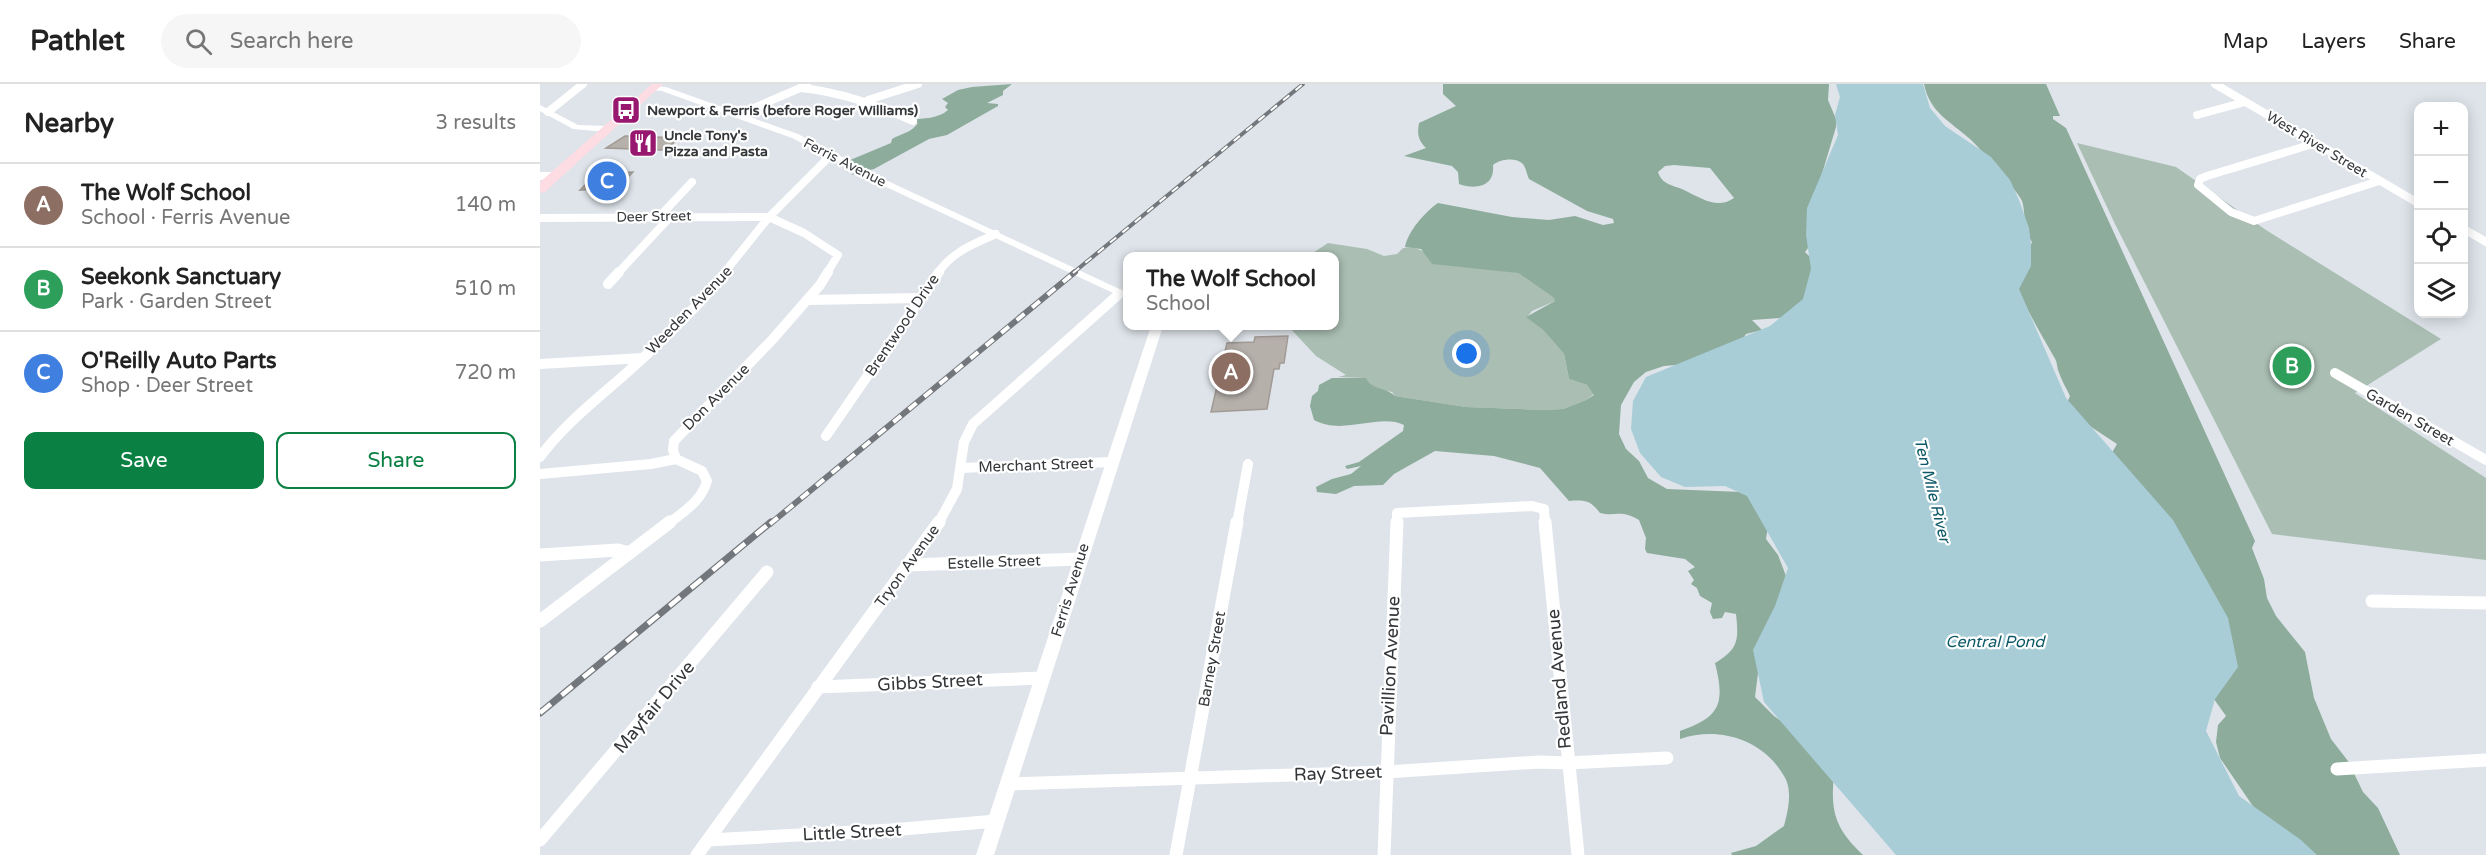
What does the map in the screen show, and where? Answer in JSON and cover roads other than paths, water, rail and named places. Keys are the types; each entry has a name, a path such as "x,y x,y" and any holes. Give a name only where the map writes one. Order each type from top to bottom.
{"main road":[{"path":"540,189 656,86"}],"street":[{"path":"583,84 545,113 576,127 607,129"},
{"path":"740,114 810,84"},
{"path":"868,100 918,84"},
{"name":"West River Street","path":"2215,84 2414,201"},
{"name":"Ferris Avenue","path":"656,86 740,114 795,136 1123,295"},
{"path":"801,88 868,100 913,121"},
{"path":"2197,116 2246,102"},
{"path":"2316,143 2207,176 2198,182 2207,194 2234,213 2254,221 2379,181"},
{"name":"Weeden Avenue","path":"540,457 555,437 643,358 705,298 769,216 831,154"},
{"path":"540,176 555,176"},
{"path":"660,216 692,182"},
{"path":"608,284 671,216"},
{"name":"Deer Street","path":"540,218 769,216"},
{"name":"Don Avenue","path":"676,459 672,450 674,441 772,340 820,285 838,255 804,233 769,216"},
{"path":"2468,232 2486,242"},
{"name":"Brentwood Drive","path":"826,436 951,255 996,234"},
{"name":"Tryon Avenue","path":"697,855 951,503 957,489 964,442 973,424 1123,295"},
{"path":"807,300 921,298"},
{"name":"Ferris Avenue","path":"985,855 1156,330"},
{"path":"540,364 643,358"},
{"name":"Garden Street","path":"2335,373 2486,460"},
{"path":"540,474 651,464 676,459 702,471 707,481 704,491 683,513 540,621"},
{"name":"Merchant Street","path":"961,468 1111,462"},
{"name":"Barney Street","path":"1176,855 1248,464"},
{"name":"Pavillion Avenue","path":"1384,855 1397,513 1539,507"},
{"name":"Redland Avenue","path":"1539,507 1544,509 1567,763 1578,855"},
{"path":"540,555 618,550 630,553"},
{"name":"Estelle Street","path":"908,565 1080,559"},
{"name":"Mayfair Drive","path":"540,840 767,572"},
{"path":"2372,601 2486,603"},
{"name":"Gibbs Street","path":"818,687 1042,678"},
{"name":"Ray Street","path":"1008,784 1386,772 1539,762 1567,763 1667,758"},
{"path":"2337,769 2486,760"},
{"name":"Little Street","path":"708,840 891,830 996,821"}],"water":[{"name":"Central Pond","path":"1836,84 1923,84 1930,108 1945,126 1991,157 2010,180 2029,228 2031,244 2031,266 2019,289 2066,398 2173,520 2228,618 2238,667 2215,699 2206,731 2239,796 2301,840 2317,855 1896,855 1764,702 1753,650 1775,606 1788,568 1747,496 1725,486 1685,487 1661,477 1640,453 1631,429 1633,401 1646,377 1770,326 1803,299 1811,269 1806,235 1807,208 1838,135 1835,115 1840,97"}],"railway":[{"path":"1073,273 1303,84"},
{"path":"770,524 1075,272"},
{"path":"540,713 771,522"}],"place":[{"name":"Newport & Ferris (before Roger Williams)","path":"626,110"},
{"name":"Uncle Tony's Pizza and Pasta","path":"643,143"},
{"name":"O'Reilly Auto Parts","path":"607,181"},
{"name":"Seekonk Sanctuary","path":"2292,366"},
{"name":"The Wolf School","path":"1231,372"}],"water label":[{"name":"Ten Mile River","path":"1933,490"}]}
